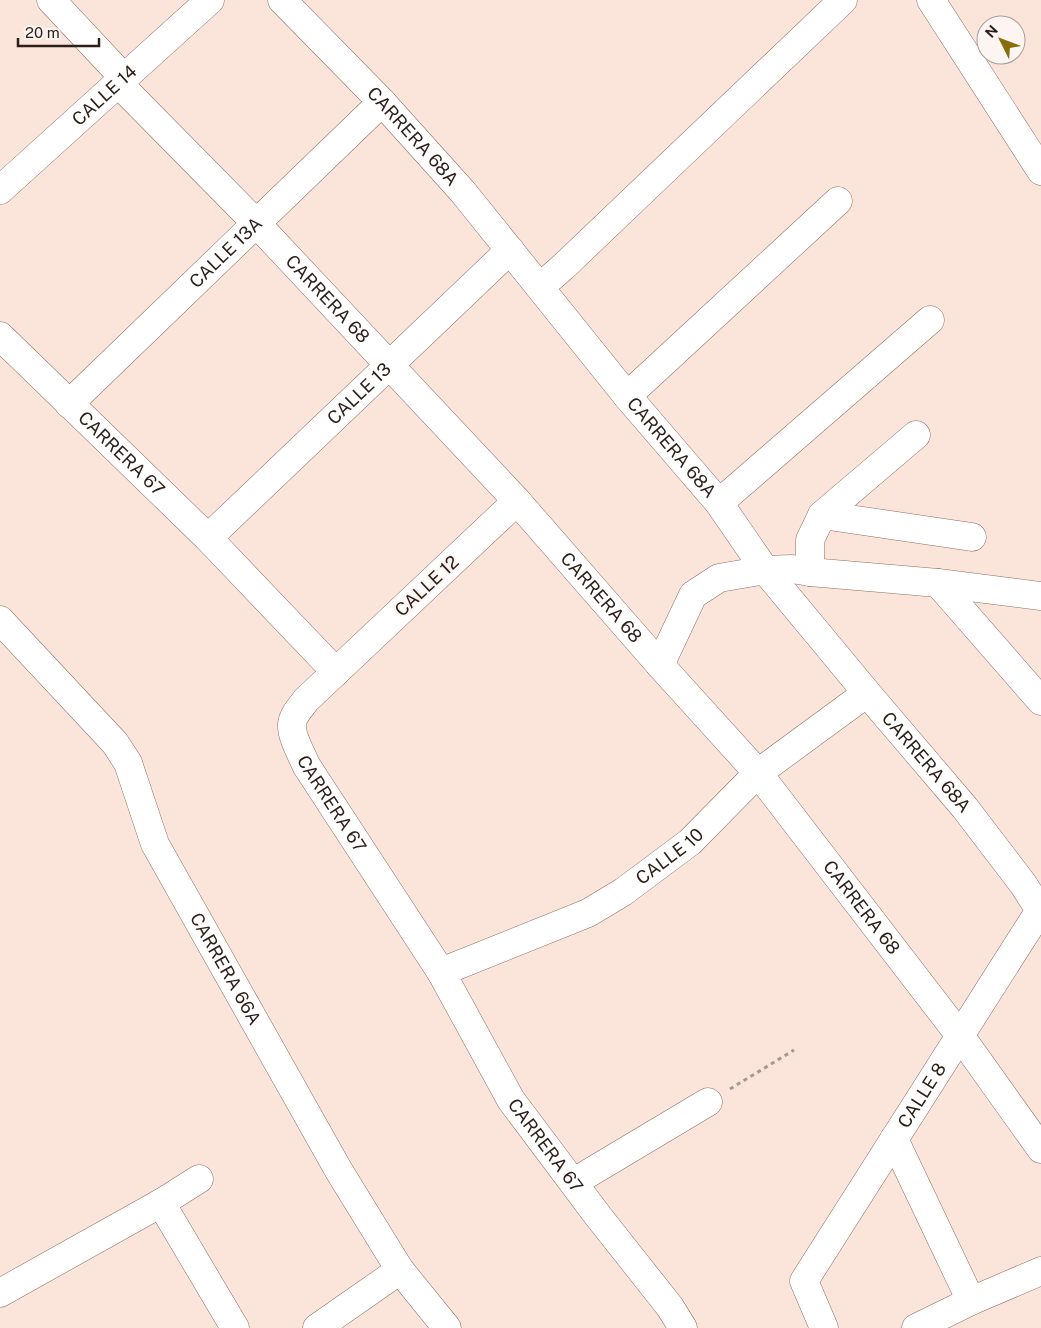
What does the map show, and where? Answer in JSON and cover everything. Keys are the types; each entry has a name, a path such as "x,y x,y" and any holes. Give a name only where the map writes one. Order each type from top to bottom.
{"street":[{"name":"CARRERA 68","path":"51,0 121,80 517,500 660,665 758,773 961,1037 1039,1142"},
{"name":"CALLE 14","path":"0,190 210,0"},
{"name":"CARRERA 68A","path":"282,0 382,102 464,192 627,396 719,503 765,570 867,693 965,808 1032,876 1041,911"},
{"path":"540,287 843,0"},
{"path":"931,0 1031,136 1041,171"},
{"name":"CALLE 13A","path":"69,404 382,102"},
{"path":"627,396 838,201"},
{"name":"CALLE 13","path":"208,538 510,250"},
{"path":"719,503 930,320"},
{"name":"CARRERA 67","path":"0,336 208,538 336,672 306,700 296,713 292,726 297,744 306,764 442,972 511,1100 598,1216 670,1307 683,1328"},
{"path":"810,572 810,540 822,515 916,435"},
{"name":"CALLE 12","path":"336,672 517,500"},
{"path":"822,515 972,536"},
{"path":"660,665 693,595 719,578 765,570 792,569 938,582 1041,596"},
{"path":"938,582 1041,701"},
{"name":"CARRERA 66A","path":"0,620 115,743 128,763 155,844 339,1171 400,1270 447,1328"},
{"name":"CALLE 10","path":"442,972 588,913 623,892 690,842 758,773 867,693"},
{"name":"CALLE 8","path":"824,1328 804,1281 1041,911"},
{"path":"574,1182 708,1102"},
{"path":"894,1139 971,1301"},
{"path":"0,1293 161,1203 199,1179"},
{"path":"161,1203 235,1328"},
{"path":"317,1328 400,1270"},
{"path":"916,1328 971,1301 1041,1271"}],"path":[{"path":"708,1102 794,1050"}]}
